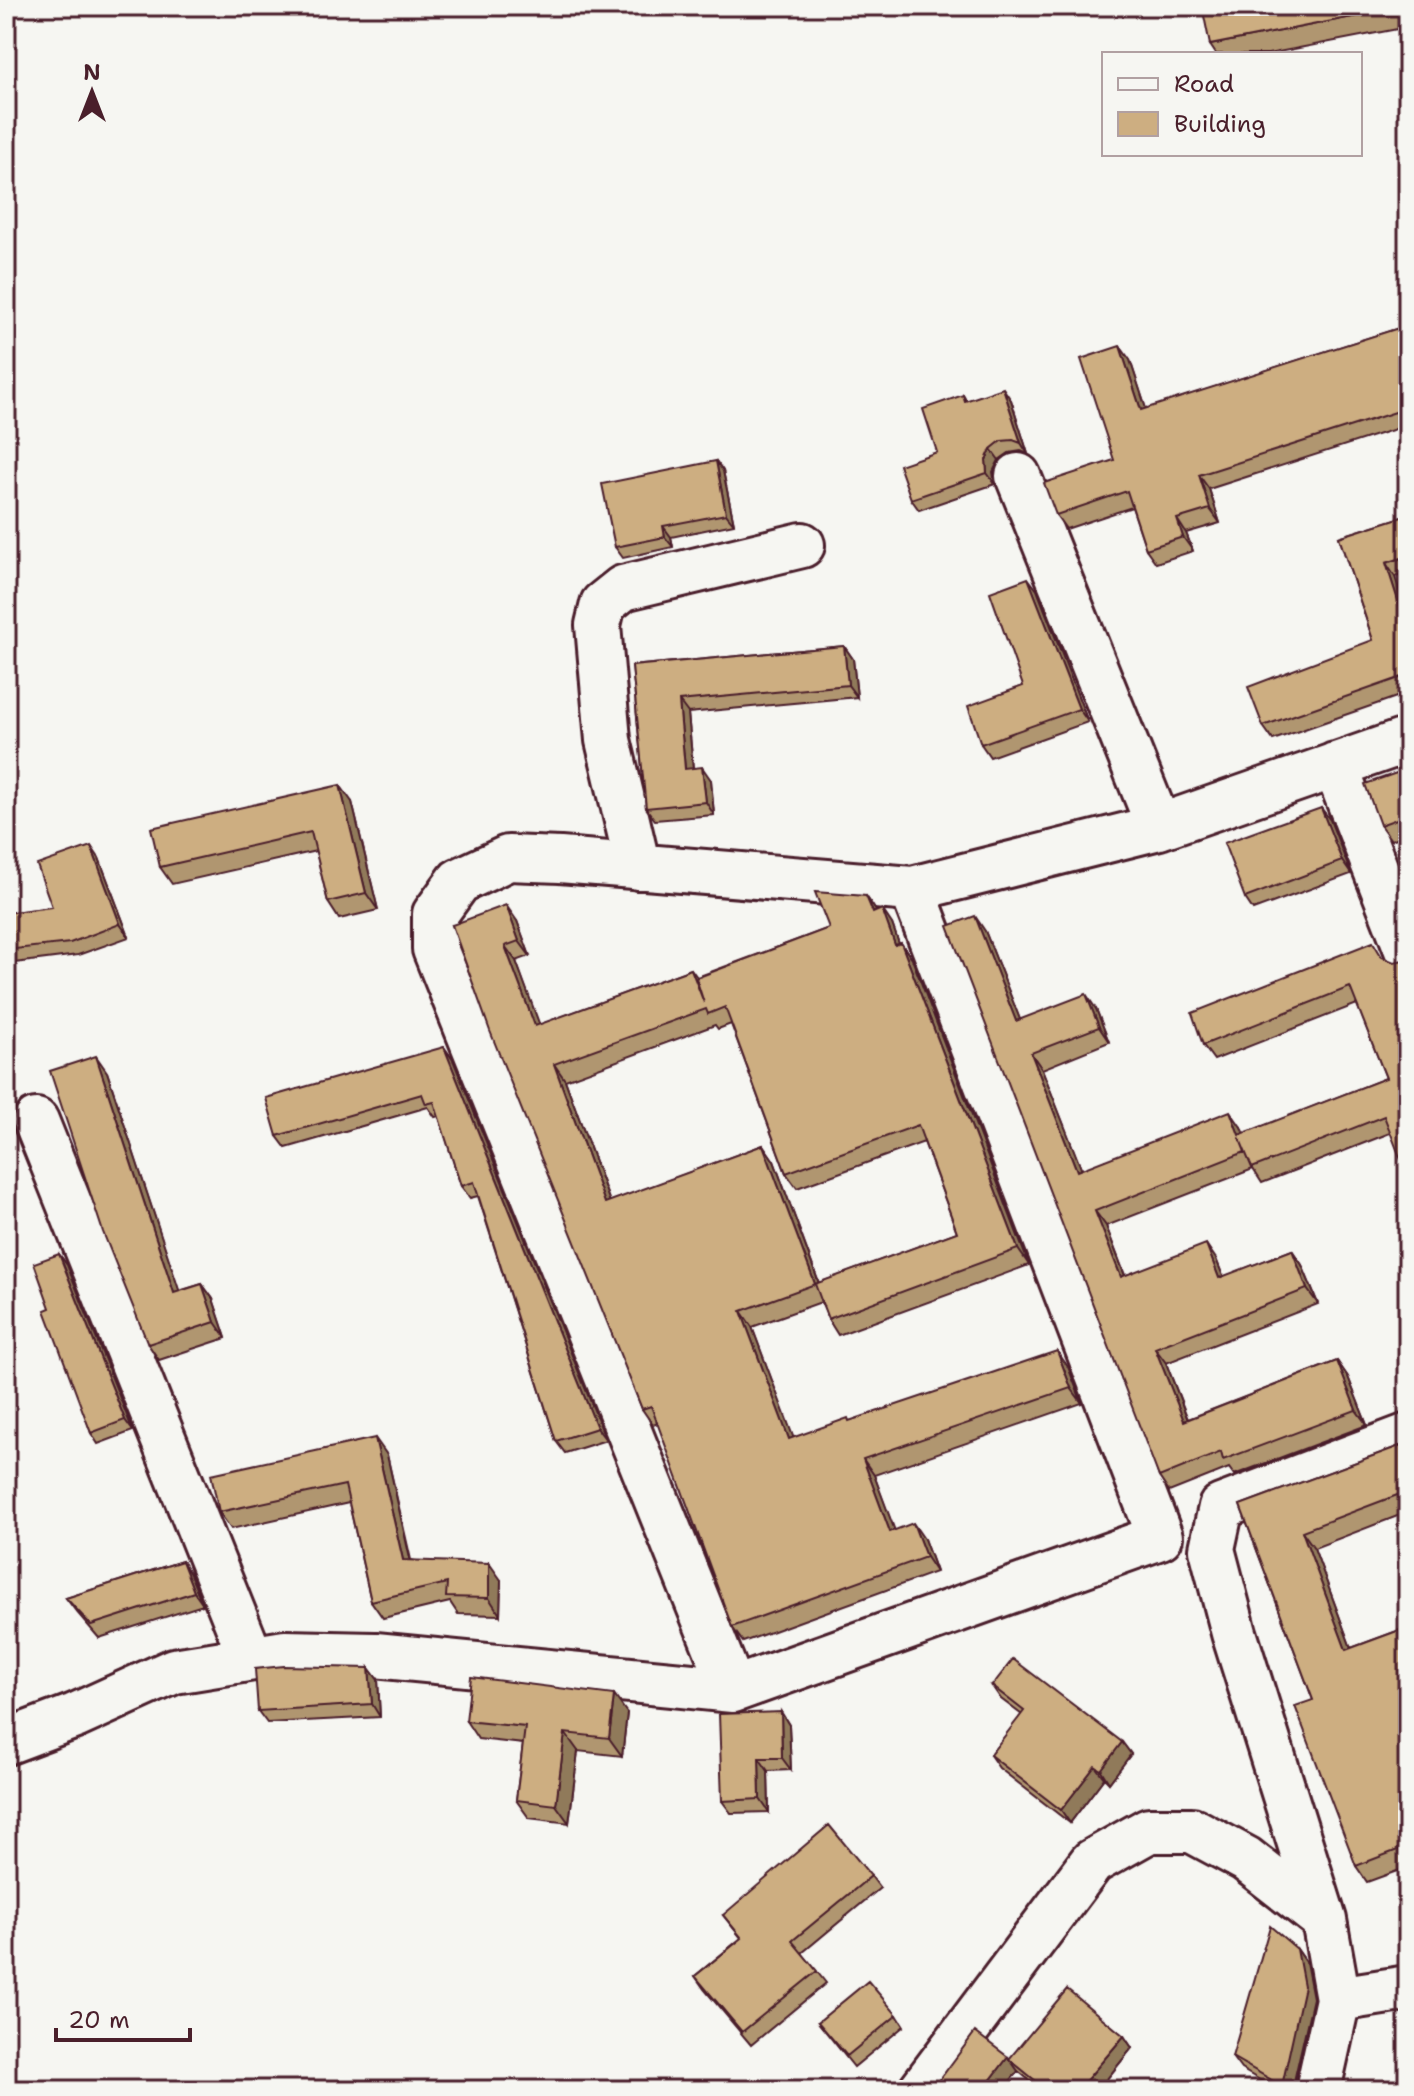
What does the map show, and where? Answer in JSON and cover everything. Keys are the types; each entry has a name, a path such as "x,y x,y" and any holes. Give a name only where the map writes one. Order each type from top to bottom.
{"street":[{"path":"1018,476 1159,827"},
{"path":"638,867 608,740 598,625 603,604 623,588 802,545"},
{"path":"733,1690 435,949 435,914 459,881 508,858 912,889 1159,827 1408,740"},
{"path":"1335,765 1408,952"},
{"path":"912,889 1160,1537"},
{"path":"36,1121 251,1658"},
{"path":"6,1742 75,1716 174,1671 285,1653 375,1655 733,1690 1160,1537 1221,1507 1408,1436"},
{"path":"1221,1507 1212,1549 1234,1633 1324,1920 1338,1999 1318,2090"},
{"path":"921,2090 1092,1862 1149,1830 1192,1830 1246,1859 1324,1920"},
{"path":"1338,1999 1408,1988"}],"building":[{"path":"1202,6 1408,6 1210,45"},
{"path":"1408,325 1408,408 1199,475 1210,509 1177,519 1183,537 1146,549 1127,491 1056,515 1044,483 1114,460 1081,359 1120,346 1141,410"},
{"path":"1003,388 1021,443 1001,441 991,449 986,460 987,473 911,499 899,465 937,452 923,409 963,395 965,401"},
{"path":"716,461 726,514 663,526 665,537 615,547 602,484"},
{"path":"1408,515 1408,556 1386,563 1408,632 1408,675 1263,726 1248,687 1373,640 1339,537"},
{"path":"1028,578 1079,709 981,744 968,706 1023,686 990,592"},
{"path":"844,646 848,685 679,701 685,769 702,767 706,802 646,808 632,666"},
{"path":"1408,769 1408,815 1380,825 1365,784"},
{"path":"340,785 366,893 328,902 311,832 160,867 151,828"},
{"path":"1321,808 1342,861 1245,898 1224,843"},
{"path":"91,846 120,924 70,943 6,950 6,913 52,907 37,865"},
{"path":"815,892 866,896 873,913 882,909 895,945 901,943 1018,1249 828,1319 815,1284 741,1311 789,1439 1057,1351 1071,1388 863,1459 890,1532 913,1523 926,1557 732,1627 651,1406 642,1409 490,1031 452,925 506,905 519,941 505,946 535,1026 691,969 704,1003 696,978 829,928","holes":["725,1007 786,1173 918,1125 957,1232 815,1284 763,1145 605,1203 554,1064 706,1009 708,1014"]},
{"path":"975,916 1016,1021 1086,994 1099,1027 1031,1053 1077,1171 1230,1111 1239,1135 1386,1078 1350,987 1203,1045 1192,1013 1373,942 1382,957 1394,962 1408,959 1408,1178 1384,1116 1252,1168 1239,1137 1245,1152 1095,1211 1121,1277 1206,1244 1219,1278 1292,1250 1307,1289 1155,1348 1184,1421 1337,1361 1356,1410 1223,1460 1221,1452 1159,1477 948,926"},
{"path":"444,1047 597,1428 556,1441 474,1182 461,1186 434,1102 426,1104 422,1094 277,1136 266,1098"},
{"path":"96,1056 174,1293 202,1284 215,1322 148,1344 103,1232 50,1071"},
{"path":"59,1254 125,1420 91,1433 45,1310 50,1308 34,1263"},
{"path":"375,1438 403,1560 489,1563 489,1598 446,1597 447,1583 371,1601 345,1485 219,1512 211,1474"},
{"path":"1408,1443 1408,1491 1302,1531 1346,1650 1408,1627 1408,1846 1356,1866 1295,1706 1313,1700 1240,1505"},
{"path":"182,1561 194,1592 91,1625 66,1598"},
{"path":"1013,1659 1122,1742 1101,1770 1095,1766 1061,1810 990,1755 1024,1711 992,1686"},
{"path":"284,1666 369,1668 372,1704 258,1711 255,1669"},
{"path":"471,1677 614,1695 609,1738 565,1733 556,1805 516,1800 525,1727 466,1721"},
{"path":"781,1712 782,1758 759,1758 760,1799 722,1801 719,1714"},
{"path":"829,1825 871,1876 792,1941 817,1971 742,2032 695,1976 742,1938 723,1915"},
{"path":"1270,1926 1297,1949 1304,1986 1282,2086 1232,2057"},
{"path":"868,1981 897,2015 847,2056 818,2022"},
{"path":"1067,1989 1124,2036 1078,2090 1047,2090 1009,2059"},
{"path":"975,2032 1008,2057 983,2090 932,2090"}]}
